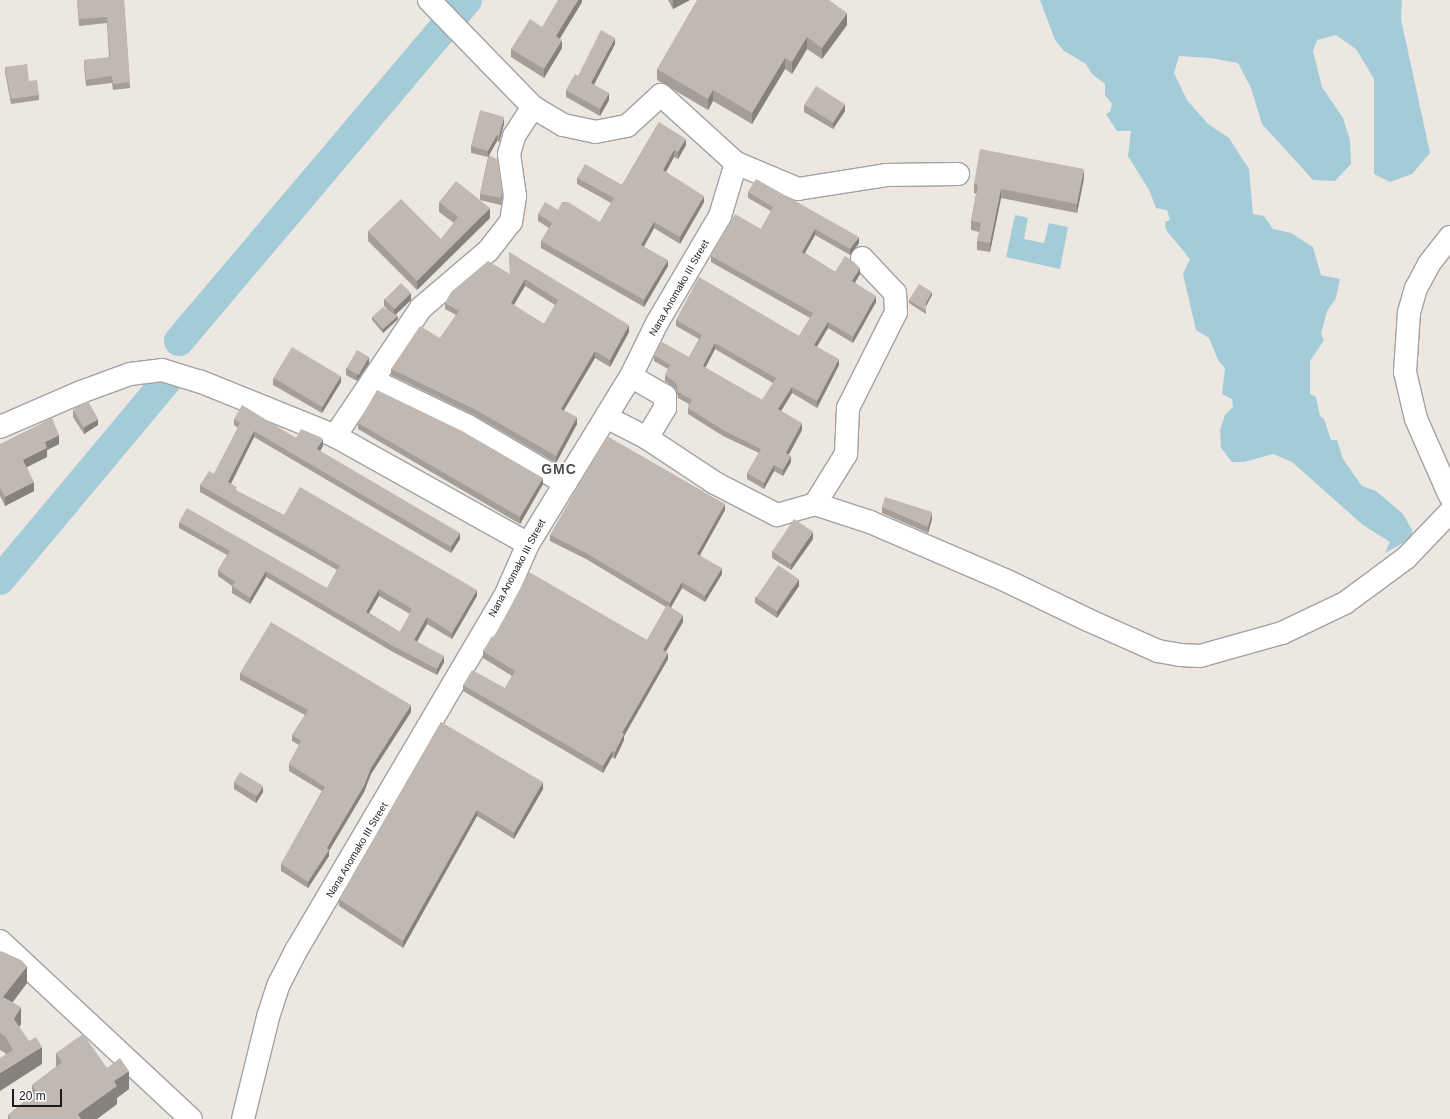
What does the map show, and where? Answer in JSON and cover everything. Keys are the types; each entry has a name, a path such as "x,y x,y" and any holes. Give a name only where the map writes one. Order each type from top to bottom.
{"street":[{"path":"429,0 533,107 562,125 596,132 627,126 661,95 736,163 798,189 886,175 958,174"},
{"path":"335,436 374,381 421,308 482,256 511,222 515,196 509,154 514,136 533,107"},
{"name":"Nana Anomako III Street","path":"243,1119 264,1032 280,984 297,949 506,592 528,544 631,376 657,323 720,216 736,163"},
{"path":"1450,237 1428,264 1416,288 1409,312 1405,372 1416,419 1450,496"},
{"path":"814,504 846,454 848,408 896,312 895,293 862,258"},
{"path":"0,427 81,392 130,374 162,370 199,380 335,436 528,544"},
{"path":"631,376 665,396 667,401 665,408 647,438"},
{"path":"374,381 468,426 565,483"},
{"path":"606,417 647,438 715,483 777,515 814,504 870,522 942,552 1158,651 1200,656 1282,633 1344,604 1406,558 1450,512"},
{"path":"0,941 191,1119"}],"water":[{"path":"1040,0 1402,0 1401,19 1430,153 1412,174 1390,182 1374,174 1374,79 1356,49 1336,35 1317,40 1313,51 1322,87 1343,118 1350,140 1351,164 1335,181 1313,180 1262,124 1251,88 1238,63 1211,58 1179,56 1174,73 1187,100 1208,124 1229,138 1249,169 1253,214 1264,216 1273,229 1291,233 1313,247 1321,275 1340,279 1336,298 1327,311 1321,334 1324,340 1310,361 1310,394 1316,397 1320,416 1324,419 1331,440 1337,440 1343,459 1362,486 1376,491 1403,514 1412,530 1413,535 1410,539 1385,553 1390,542 1363,525 1292,462 1273,454 1244,462 1232,462 1221,448 1220,430 1225,415 1233,407 1232,399 1222,394 1225,368 1218,360 1209,338 1196,330 1183,274 1190,259 1166,230 1165,222 1170,220 1167,210 1156,208 1149,190 1128,156 1131,131 1117,131 1106,114 1110,112 1112,104 1105,95 1105,84 1092,74 1086,64 1064,51 1055,40"},
{"path":"1015,215 1028,218 1024,239 1044,243 1049,223 1068,227 1060,269 1006,257"}],"building":[{"path":"77,0 124,0 130,82 113,84 112,76 86,80 84,60 110,57 107,17 79,19"},
{"path":"558,0 578,0 556,36 562,40 544,69 511,49 530,19 542,27"},
{"path":"697,0 829,0 847,13 822,48 807,37 792,62 785,58 752,113 713,90 708,99 657,69"},
{"path":"601,30 615,38 591,83 609,93 600,109 566,90 575,74 578,76"},
{"path":"27,64 29,81 37,80 39,95 11,99 5,67"},
{"path":"816,86 845,104 833,123 804,105"},
{"path":"480,110 504,117 499,136 497,135 488,151 471,146"},
{"path":"659,122 686,139 678,152 674,150 663,170 704,196 680,237 654,222 641,245 668,260 644,300 541,241 552,223 538,214 545,202 558,210 562,202 568,202 600,222 614,198 577,178 585,164 622,185"},
{"path":"980,149 1084,169 1077,204 1001,189 990,243 977,241 981,223 971,221 978,185 974,184"},
{"path":"489,155 498,160 502,189 501,198 480,194"},
{"path":"756,179 859,237 850,249 815,229 802,252 835,272 845,256 860,268 852,281 876,296 853,337 828,322 814,345 839,359 817,401 792,387 778,409 802,423 786,453 791,456 783,470 774,465 764,483 747,473 761,449 723,430 688,408 692,400 678,392 676,383 665,375 670,365 654,355 662,342 689,357 702,335 676,320 699,277 799,336 813,313 711,256 735,214 761,229 773,207 748,192","holes":["715,343 776,378 762,400 703,366"]},
{"path":"456,181 490,208 417,281 368,231 401,199 441,239 458,217 439,202"},
{"path":"509,252 629,325 610,360 595,351 561,409 577,417 556,456 474,409 391,369 420,326 440,338 459,311 445,303 451,292 488,261 510,274","holes":["525,279 558,300 544,324 511,303"]},
{"path":"401,283 411,293 395,309 385,299"},
{"path":"919,284 932,292 926,303 926,311 909,300"},
{"path":"383,307 398,316 383,329 372,317"},
{"path":"292,347 341,376 322,407 273,378"},
{"path":"357,350 369,357 359,375 346,368"},
{"path":"377,390 462,431 543,478 520,517 358,423"},
{"path":"88,401 98,419 83,428 73,409"},
{"path":"242,405 296,438 301,429 320,437 323,439 317,449 460,533 451,547 254,431 228,482 237,487 235,490 284,515 300,487 477,590 452,633 427,617 414,640 444,656 437,669 393,646 266,571 250,598 232,586 235,582 218,570 230,551 179,522 187,508 327,588 340,566 200,485 209,471 214,474 240,423 234,419","holes":["379,589 412,609 400,632 366,612"]},
{"path":"52,418 59,435 45,442 47,448 23,460 34,482 5,497 0,487 0,444"},
{"path":"607,436 725,504 697,554 722,568 705,596 682,582 670,603 586,553 550,535"},
{"path":"885,497 932,512 928,527 882,507"},
{"path":"794,519 813,532 791,564 772,551"},
{"path":"778,565 799,579 777,611 756,597"},
{"path":"529,572 647,640 667,605 683,615 663,650 668,653 622,733 624,734 615,752 612,751 603,766 463,685 472,670 505,688 515,671 483,651 492,636 494,637"},
{"path":"271,622 411,705 371,768 364,786 327,848 329,850 308,882 281,864 325,787 289,764 301,741 292,735 308,710 240,673"},
{"path":"441,722 543,782 514,833 477,810 403,941 339,899"},
{"path":"240,772 263,786 257,796 234,782"},
{"path":"1,951 21,960 27,966 3,997 21,1007 14,1019 29,1041 36,1037 42,1047 0,1073 0,1058 13,1050 5,1036 0,1033"},
{"path":"83,1034 107,1068 120,1058 129,1071 114,1081 117,1086 78,1114 81,1119 11,1119 8,1115 37,1092 32,1085 62,1062 56,1053"}],"waterway":[{"path":"179,341 467,0"},
{"path":"0,580 170,377"}],"district":[{"name":"GMC","path":"559,469"}]}
